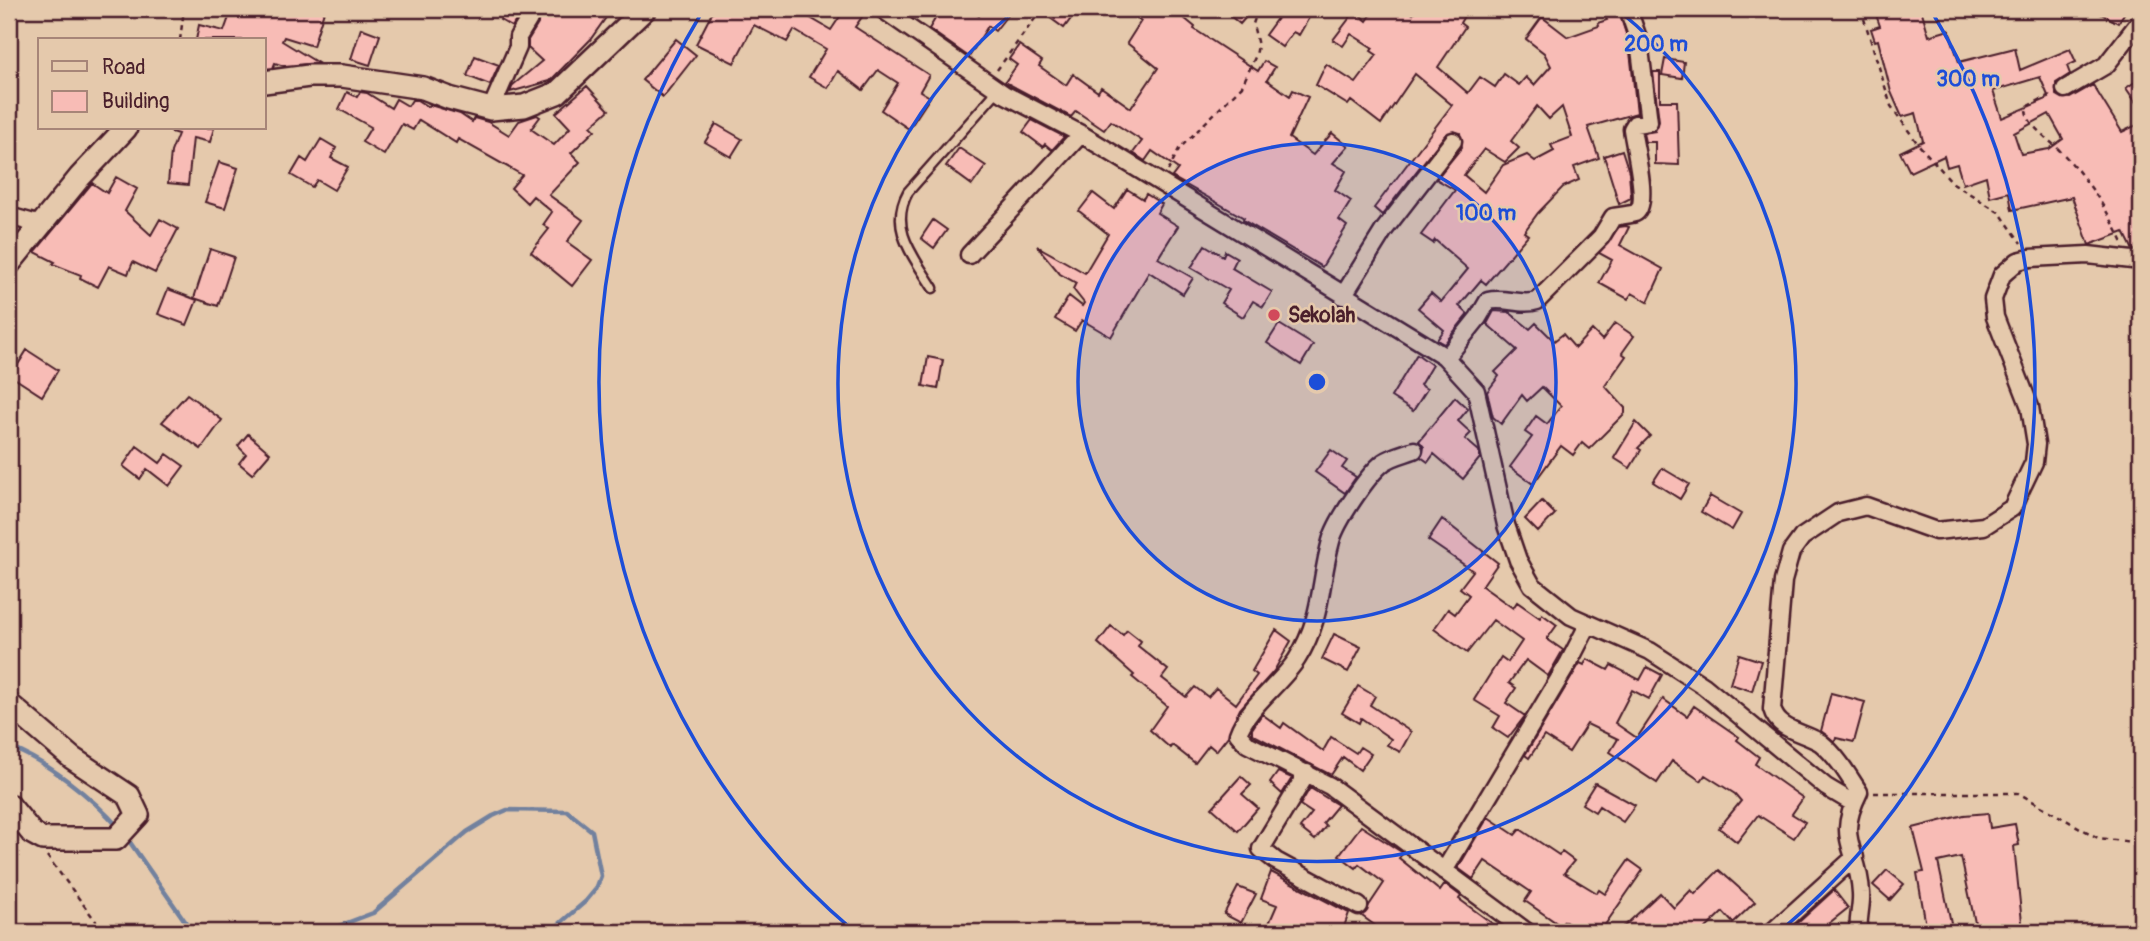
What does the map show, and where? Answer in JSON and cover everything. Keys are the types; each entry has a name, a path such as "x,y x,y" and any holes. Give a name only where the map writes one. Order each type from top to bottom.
{"street":[{"path":"491,108 518,47 518,37 528,19 527,9"},
{"path":"266,82 309,76 342,76 423,88 449,98 491,108 524,106 557,93 645,9"},
{"path":"882,9 1017,102 1081,134 1161,186 1265,245 1343,296 1447,358 1476,391 1498,496 1518,560 1532,586 1551,603 1588,625 1650,651 1704,686 1819,782 1856,797"},
{"path":"1447,358 1488,301 1501,298 1530,303 1538,301 1601,237 1613,218 1636,212 1641,207 1643,195 1632,130 1635,124 1649,122 1650,117 1643,89 1639,41 1628,9"},
{"path":"2064,89 2106,65 2141,20"},
{"path":"9,264 124,130"},
{"path":"969,255 1081,134"},
{"path":"1343,296 1384,230 1453,141"},
{"path":"9,216 41,225"},
{"path":"1859,932 1861,894 1855,857 1846,843 1856,797 1839,762 1820,743 1793,731 1774,716 1773,692 1783,581 1791,552 1802,537 1838,513 1866,506 1936,531 1984,526 2012,508 2034,462 2035,427 2014,361 1999,331 1993,299 2002,275 2018,261 2030,258 2088,255 2136,260"},
{"path":"1414,450 1393,457 1377,468 1343,517 1331,539 1318,613 1298,657 1239,730 1242,741 1307,773 1343,795 1527,932"},
{"path":"1444,871 1588,625"},
{"path":"9,704 72,758 129,796 138,815 116,839 43,839 32,834 9,805"},
{"path":"1307,773 1261,849 1276,861 1359,906"},
{"path":"1772,932 1855,857"}],"lane":[{"path":"933,288 908,247 900,224 900,207 908,192 994,85"}],"path":[{"path":"180,38 184,9"},
{"path":"994,85 1042,9"},
{"path":"1161,186 1179,149 1242,86 1258,46 1253,24 1258,9"},
{"path":"1861,9 1891,106 1953,183 2000,213 2030,258"},
{"path":"2064,89 2029,104 2025,110 2028,118 2057,148 2106,210 2136,260"},
{"path":"1856,797 2018,793 2098,838 2141,843"},
{"path":"43,839 48,860 99,924 113,932"}],"building":[{"path":"232,9 324,11 313,46 284,37 282,41 318,63 284,66 275,63 273,68 266,69 266,38 196,38 199,25 224,31"},
{"path":"506,9 517,9 518,17 512,27 500,20"},
{"path":"538,9 612,9 590,40 550,81 510,92 513,85 542,61 528,48 528,40 538,24"},
{"path":"714,9 804,9 802,13 831,30 845,9 856,9 864,14 855,27 929,75 920,91 930,97 909,129 881,110 898,83 878,70 863,90 838,71 828,88 809,77 826,49 794,30 787,42 754,25 734,63 696,44"},
{"path":"941,9 968,9 979,16 984,9 1012,9 995,31 988,26 969,57 929,29"},
{"path":"1038,9 1078,9 1064,28"},
{"path":"1127,9 1173,9 1195,27 1194,29 1258,71 1264,61 1275,67 1267,80 1290,96 1293,90 1308,97 1289,138 1313,155 1332,133 1348,146 1333,163 1346,171 1335,190 1351,201 1339,220 1347,226 1322,267 1172,177 1178,169 1152,151 1145,161 1133,153 1142,141 1111,121 1104,130 1076,111 1071,117 1005,82 1017,65 1009,59 1019,45 1042,61 1039,66 1066,85 1073,74 1098,92 1101,87 1131,108 1158,68 1127,43 1141,21"},
{"path":"1222,9 1253,9 1240,24"},
{"path":"1264,9 1314,9 1299,35 1293,32 1282,47 1265,35 1278,17"},
{"path":"1375,9 1405,9 1413,14 1417,9 1468,9 1460,23 1465,27 1438,67 1468,93 1480,77 1495,87 1504,74 1519,85 1526,77 1534,85 1551,66 1544,53 1526,39 1542,17 1568,37 1599,26 1598,23 1607,20 1602,9 1618,9 1629,43 1637,113 1588,127 1599,158 1574,167 1579,180 1563,187 1538,213 1524,232 1528,235 1486,284 1481,280 1459,306 1468,314 1444,344 1437,340 1444,330 1418,308 1431,293 1441,302 1468,269 1435,240 1433,243 1421,235 1455,190 1436,179 1462,147 1460,133 1454,131 1445,135 1382,215 1374,208 1452,105 1415,74 1381,124 1351,101 1348,105 1316,85 1326,64 1356,83 1377,55 1371,51 1373,48 1351,34 1343,46 1333,40 1355,11 1367,21","holes":["1537,106 1549,119 1562,107 1572,137 1551,145 1554,151 1535,161 1527,155 1503,165 1484,192 1464,175 1484,149 1505,162 1519,148 1511,141"]},
{"path":"1874,9 1921,9 1929,36 1949,30 1959,62 2015,48 2020,70 2070,49 2076,62 2067,66 2070,74 2056,83 2056,95 2070,98 2093,85 2122,132 2141,123 2141,250 2133,250 2124,232 2089,245 2072,197 2012,210 2009,192 1990,197 1986,176 1963,184 1957,164 1947,167 1944,156 1910,172 1900,152 1923,141 1916,113 1902,117 1891,92 1878,40 1875,41 1871,29 1880,26","holes":["2040,77 2049,98 2002,118 1993,91","2049,114 2063,139 2049,149 2021,154 2014,133"]},
{"path":"2092,9 2127,9 2118,23"},
{"path":"361,28 380,35 370,65 351,59"},
{"path":"676,39 696,55 663,97 642,80"},
{"path":"475,56 499,65 490,85 467,76"},
{"path":"1665,59 1684,62 1682,78 1662,75"},
{"path":"1653,72 1660,72 1660,101 1677,101 1679,165 1655,164 1655,142 1645,142 1643,133 1655,131 1659,121"},
{"path":"2141,78 2141,110 2126,88"},
{"path":"587,86 609,110 591,126 595,130 571,153 580,162 549,195 583,220 567,242 592,260 572,286 531,252 549,229 543,225 552,212 533,196 527,203 511,188 522,175 458,139 456,143 419,120 413,130 402,124 384,155 362,142 371,127 339,109 347,92 357,97 360,92 367,93 391,108 396,99 408,106 412,100 417,100 428,107 430,105 460,114 472,122 474,118 488,122 509,135 519,121 537,115 540,117 531,129 554,145 570,128 556,113"},
{"path":"1032,120 1064,137 1052,150 1045,144 1043,147 1023,132"},
{"path":"716,124 742,139 731,157 705,142"},
{"path":"213,130 210,142 193,138 188,185 168,183 171,152 178,134 171,132"},
{"path":"321,139 336,148 331,158 348,167 334,190 317,180 312,187 291,175 301,158 307,162"},
{"path":"959,148 986,166 972,185 946,166"},
{"path":"1622,150 1629,172 1631,198 1619,204 1604,156"},
{"path":"219,162 238,168 225,208 205,202"},
{"path":"116,177 137,189 125,211 151,235 160,219 178,229 155,273 133,262 128,274 109,266 98,287 80,278 81,275 53,264 55,262 35,252 92,183 107,193"},
{"path":"1127,189 1143,199 1146,194 1162,204 1157,213 1178,226 1158,258 1193,278 1183,294 1149,272 1111,337 1082,320 1075,331 1055,319 1069,296 1082,306 1084,303 1073,289 1076,283 1060,274 1037,246 1085,273 1108,234 1079,211 1093,193 1114,209"},
{"path":"933,220 947,230 934,248 921,238"},
{"path":"1619,227 1629,227 1620,245 1663,269 1648,302 1632,293 1628,299 1599,283 1612,260 1599,253"},
{"path":"1205,245 1223,256 1225,251 1237,258 1232,268 1272,292 1263,307 1253,301 1243,317 1221,303 1229,290 1191,268"},
{"path":"210,249 234,257 218,306 194,298"},
{"path":"168,289 197,300 187,325 158,314"},
{"path":"1494,311 1509,312 1530,329 1536,323 1554,341 1563,334 1575,348 1592,330 1602,340 1615,323 1634,336 1622,353 1626,356 1605,386 1625,408 1625,413 1589,449 1582,443 1573,455 1561,446 1533,484 1510,467 1532,437 1525,432 1536,416 1547,424 1561,406 1542,387 1527,401 1522,395 1501,424 1493,417 1487,392 1499,376 1495,372 1517,350 1487,324"},
{"path":"1279,324 1313,345 1301,365 1267,343"},
{"path":"27,350 58,370 42,396 11,376"},
{"path":"1417,354 1432,365 1420,385 1427,389 1413,411 1391,397"},
{"path":"928,357 943,360 938,389 923,386"},
{"path":"187,394 222,420 201,449 162,422"},
{"path":"1455,397 1468,409 1458,421 1471,433 1465,439 1479,451 1480,458 1463,479 1434,454 1428,462 1421,457 1424,447 1419,441"},
{"path":"1636,422 1650,436 1638,448 1641,450 1630,468 1614,458"},
{"path":"248,434 270,453 252,474 239,463 246,454 238,446"},
{"path":"137,446 160,463 167,454 184,466 169,486 147,469 140,479 123,466"},
{"path":"1331,450 1347,461 1342,468 1356,477 1345,493 1315,472"},
{"path":"1662,468 1689,484 1680,499 1653,482"},
{"path":"1710,496 1741,514 1732,530 1701,512"},
{"path":"1542,501 1555,514 1538,532 1525,519"},
{"path":"1442,519 1498,563 1482,586 1513,608 1517,602 1540,618 1542,614 1557,625 1547,639 1563,650 1548,676 1526,660 1509,683 1516,688 1506,703 1525,716 1508,738 1493,728 1500,716 1474,700 1501,657 1508,662 1522,641 1493,620 1467,653 1434,629 1448,609 1455,614 1469,595 1460,588 1473,571 1428,540"},
{"path":"1111,626 1123,635 1127,630 1141,641 1138,646 1168,670 1162,678 1186,697 1195,687 1208,697 1216,688 1236,704 1257,675 1252,671 1276,630 1291,641 1274,671 1240,709 1228,736 1216,751 1209,745 1195,763 1172,745 1170,748 1150,730 1167,706 1132,677 1134,675 1098,643"},
{"path":"1334,634 1361,647 1348,672 1322,659"},
{"path":"1739,654 1761,661 1752,691 1730,684"},
{"path":"1587,659 1608,670 1611,665 1640,680 1647,667 1662,675 1649,699 1632,690 1615,723 1637,738 1663,699 1687,716 1694,706 1739,737 1737,740 1759,757 1755,764 1803,798 1792,814 1805,822 1794,838 1758,815 1737,842 1719,828 1741,801 1735,794 1705,775 1701,781 1672,761 1657,783 1610,752 1618,739 1587,724 1569,752 1544,736 1529,758 1525,755 1580,663 1584,665"},
{"path":"1358,686 1375,696 1370,705 1411,732 1400,752 1387,745 1391,739 1361,718 1359,723 1342,713"},
{"path":"1831,693 1865,702 1854,742 1836,738 1835,742 1821,731"},
{"path":"1262,714 1281,728 1284,723 1323,751 1331,737 1356,753 1360,747 1371,754 1360,770 1343,757 1331,775 1252,734 1252,729"},
{"path":"1278,772 1292,778 1282,794 1270,783"},
{"path":"1241,776 1251,785 1242,794 1258,808 1238,831 1212,808"},
{"path":"1595,783 1635,805 1623,822 1599,806 1595,812 1582,804"},
{"path":"1310,788 1338,805 1323,823 1326,826 1315,840 1300,828 1312,813 1300,805"},
{"path":"1988,813 1990,828 2015,824 2019,845 2014,846 2023,932 1977,932 1961,857 1938,862 1953,932 1927,932 1917,873 1924,872 1913,828 1964,815"},
{"path":"1488,817 1515,835 1520,829 1559,855 1562,852 1574,861 1564,873 1597,893 1599,890 1605,894 1629,860 1643,870 1600,932 1582,932 1564,921 1561,926 1525,901 1531,892 1485,861 1473,879 1458,868"},
{"path":"1361,826 1403,853 1399,858 1440,891 1445,884 1461,896 1459,899 1504,932 1384,932 1362,916 1384,883 1359,864 1356,868 1339,855"},
{"path":"1719,870 1755,902 1733,923 1723,912 1702,932 1618,932 1660,893 1674,908 1691,890 1695,894"},
{"path":"1887,870 1904,884 1890,900 1873,885"},
{"path":"1271,872 1349,913 1342,932 1277,932 1267,928 1277,905 1261,899"},
{"path":"1238,887 1256,894 1241,923 1224,914"},
{"path":"1834,890 1848,908 1818,932 1788,932"}],"waterway":[{"path":"9,747 39,761 68,782 119,828"},
{"path":"323,932 373,913 467,832 493,816 507,810 567,811 592,831 601,876 596,889 586,901 550,932"},
{"path":"127,838 187,924 197,932"}],"place":[{"name":"Sekolah","path":"1274,315"}]}
